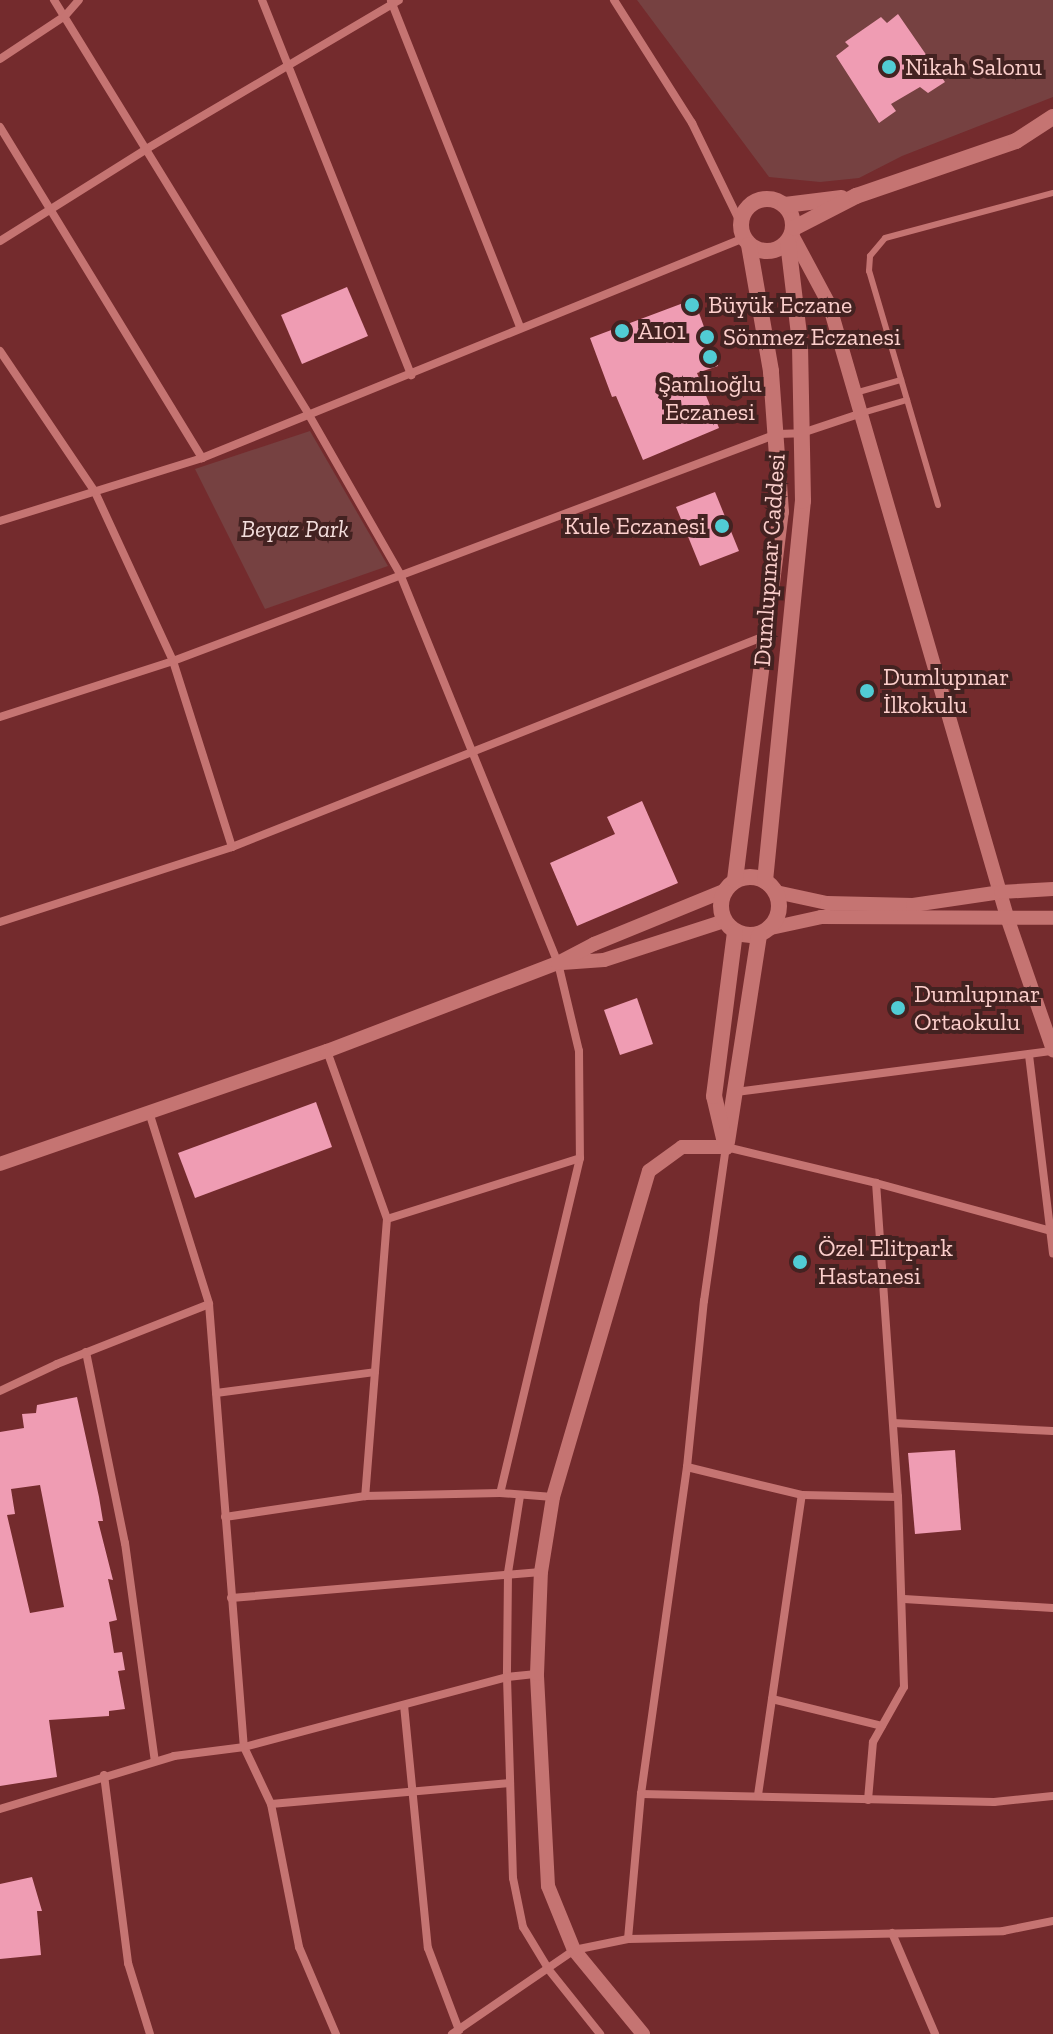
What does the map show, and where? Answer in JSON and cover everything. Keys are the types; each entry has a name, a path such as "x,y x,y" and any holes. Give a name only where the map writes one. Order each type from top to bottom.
{"main road":[{"path":"856,196 765,252 745,235 754,202 771,199 785,205 856,196 1016,141 1053,117"},
{"path":"785,205 791,235"},
{"name":"Dumlupınar Caddesi","path":"729,886 781,512 771,371 745,235"},
{"name":"Dumlupınar Caddesi","path":"770,886 803,501 791,235"},
{"path":"750,876 770,886 779,904 765,931 726,1147 714,1096 729,927 720,906 729,886 750,876"},
{"path":"729,927 747,936 765,931"}],"street":[{"path":"54,0 148,148 309,415 400,574 558,963 579,1051 580,1158 500,1493"},
{"path":"0,59 65,16 79,0"},
{"path":"262,0 411,375"},
{"path":"0,521 202,458 411,375 520,326 745,235 692,123 614,0"},
{"path":"0,241 148,148 394,1 520,326"},
{"path":"0,127 202,458"},
{"path":"736,1092 1053,1050 1008,920 829,304 791,235"},
{"path":"0,351 95,492 173,661 232,847"},
{"path":"0,717 173,661 777,434 802,433 859,414"},
{"path":"0,922 232,847 766,635"},
{"path":"0,1164 327,1051 558,963 594,944 729,886"},
{"path":"770,886 827,903 913,905 1001,892 1053,889"},
{"path":"765,931 821,917 1053,918"},
{"path":"558,963 604,960 729,927"},
{"path":"327,1051 387,1219 365,1496"},
{"path":"1029,1055 1053,1254"},
{"path":"149,1112 209,1304 244,1747 271,1804 299,1947 336,2034"},
{"path":"643,2034 574,1950 548,1886 537,1674 541,1572 553,1497 649,1171 682,1147 726,1147 876,1183 1052,1231"},
{"path":"628,1939 641,1794 687,1467 704,1301 726,1147"},
{"path":"387,1219 580,1158"},
{"path":"868,1800 873,1742 904,1687 904,1599 876,1183"},
{"path":"0,1391 86,1352 209,1304"},
{"path":"86,1352 125,1543 155,1761"},
{"path":"216,1393 375,1372"},
{"path":"893,1423 1053,1431"},
{"path":"687,1467 802,1495 898,1497"},
{"path":"225,1517 365,1496 500,1493 553,1497"},
{"path":"758,1795 802,1495"},
{"path":"520,1496 508,1573 507,1677 513,1878 523,1927 549,1970 600,2034"},
{"path":"231,1598 541,1572"},
{"path":"904,1599 1053,1608"},
{"path":"0,1809 155,1761 244,1747 507,1677 537,1674"},
{"path":"772,1699 882,1726"},
{"path":"404,1705 428,1948 455,2032 574,1950 628,1939 1003,1931 1053,1921"},
{"path":"104,1775 128,1963 150,2034"},
{"path":"271,1804 510,1783"},
{"path":"641,1794 994,1802 1053,1796"},
{"path":"892,1933 935,2034"}],"lane":[{"path":"938,505 869,271 870,256 878,242 1053,193"},
{"path":"853,393 901,380"},
{"path":"859,414 907,400"}],"green space":[{"path":"637,0 1053,0 1053,97 902,156 859,178 820,182 769,177"},
{"name":"Beyaz Park","path":"310,431 388,566 265,609 195,469"}],"building":[{"name":"Nikah Salonu","path":"898,14 945,82 928,93 920,87 891,104 896,111 879,123 836,56 849,46 845,42 881,17 887,23"},
{"path":"347,287 368,336 302,364 281,315"},
{"path":"694,299 718,366 697,373 719,428 643,460 616,396 612,397 590,338"},
{"path":"715,492 739,551 700,566 676,507"},
{"path":"642,801 678,883 577,926 550,863 615,834 607,817"},
{"path":"637,998 653,1044 620,1055 604,1010"},
{"path":"316,1102 332,1147 195,1198 178,1153"},
{"path":"77,1397 103,1521 98,1521 113,1580 108,1579 117,1620 109,1622 114,1653 122,1652 125,1670 118,1671 125,1709 109,1711 109,1716 49,1720 57,1777 0,1786 0,1432 24,1428 22,1414 36,1413 37,1405","holes":["40,1485 64,1607 30,1613 7,1515 15,1514 11,1489"]},
{"path":"955,1450 961,1530 915,1534 908,1453"},
{"path":"32,1877 42,1911 37,1911 41,1955 0,1959 0,1884"}],"place":[{"name":"Nikah Salonu","path":"889,67"},
{"name":"Büyük Eczane","path":"692,305"},
{"name":"A101","path":"622,331"},
{"name":"Sönmez Eczanesi","path":"707,337"},
{"name":"Şamlıoğlu Eczanesi","path":"710,357"},
{"name":"Kule Eczanesi","path":"722,526"},
{"name":"Dumlupınar İlkokulu","path":"867,691"},
{"name":"Dumlupınar Ortaokulu","path":"898,1008"},
{"name":"Özel Elitpark Hastanesi","path":"800,1262"}]}
